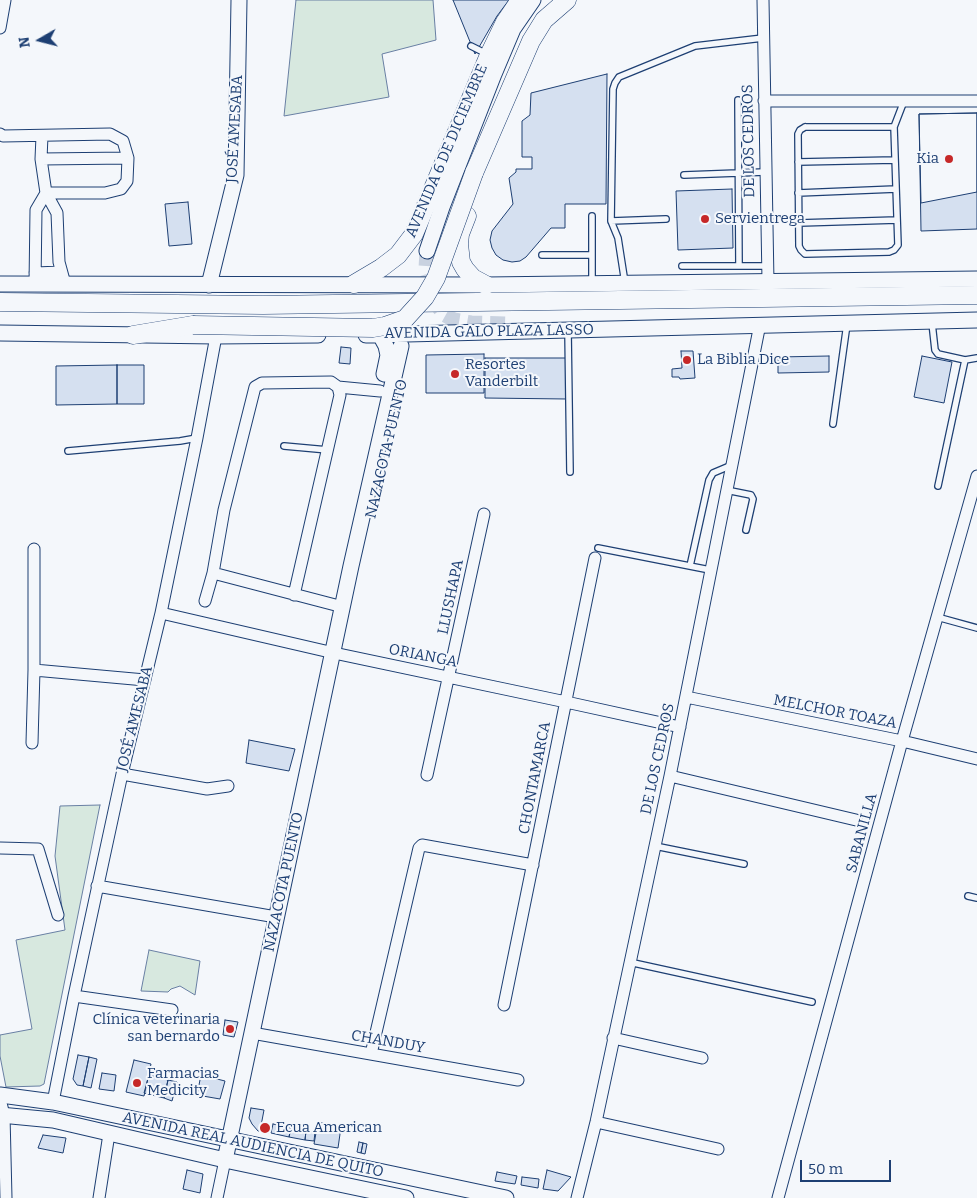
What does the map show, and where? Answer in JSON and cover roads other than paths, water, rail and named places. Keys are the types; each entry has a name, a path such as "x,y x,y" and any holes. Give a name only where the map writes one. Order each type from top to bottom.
{"main road":[{"name":"AVENIDA 6 DE DICIEMBRE","path":"354,284 398,255 414,234 489,54 505,22 520,0"},
{"name":"AVENIDA 6 DE DICIEMBRE","path":"427,251 442,207 513,29 534,0"},
{"path":"133,335 193,325 373,328 405,319 425,297 436,278 474,173 531,41 544,20 567,0"},
{"name":"JOSÉ AMESABA","path":"209,285 236,175 242,1"},
{"path":"486,285 472,278 465,269 461,262 459,244 460,234 481,178 495,124"},
{"path":"0,284 35,279 63,278 209,285 486,285 625,283 767,273 977,279"},
{"name":"AVENIDA GALO PLAZA LASSO","path":"0,302 263,305 977,295"},
{"name":"AVENIDA GALO PLAZA LASSO","path":"0,314 286,315 977,307"},
{"name":"AVENIDA GALO PLAZA LASSO","path":"0,333 216,336 380,335 977,320"},
{"path":"505,324 667,327"},
{"name":"NAZACOTA PUENTO","path":"352,566 364,543 411,344 423,334"},
{"path":"352,566 349,539 388,355 380,335"},
{"name":"NAZACOTA PUENTO","path":"225,1160 343,607 401,346"},
{"name":"AVENIDA REAL AUDIENCIA DE QUITO","path":"0,1096 53,1102 506,1198"},
{"name":"AVENIDA REAL AUDIENCIA DE QUITO","path":"2,1115 53,1120 225,1160 406,1198"}],"street":[{"path":"0,28 6,0"},
{"name":"DE LOS CEDROS","path":"763,0 767,273"},
{"path":"764,100 977,101"},
{"path":"0,134 3,136 110,134 123,141 128,158 126,180 121,189 105,193 46,193"},
{"path":"42,136 41,159 46,193 57,213 59,262 63,278"},
{"path":"41,159 128,158"},
{"path":"35,279 36,210 46,193"},
{"name":"DE LOS CEDROS","path":"577,1198 596,1122 670,776 760,324"},
{"name":"JOSÉ AMESABA","path":"53,1102 97,886 122,774 162,613 216,336"},
{"path":"205,601 213,573 224,510 255,386 262,384 330,382 338,387 380,391"},
{"path":"294,595 340,395 338,387"},
{"name":"SABANILLA","path":"778,1198 902,741 937,618 972,510 977,476"},
{"name":"LLUSHAPA","path":"426,775 484,514"},
{"path":"32,743 34,549"},
{"name":"CHONTAMARCA","path":"504,1005 597,553"},
{"path":"213,573 343,607"},
{"name":"ORIANGA","path":"162,613 334,654 680,727"},
{"path":"34,670 145,680"},
{"name":"MELCHOR TOAZA","path":"686,697 977,758"},
{"path":"122,774 207,789 228,786"},
{"path":"670,776 856,820"},
{"path":"371,1054 420,846 532,865"},
{"path":"0,848 38,849 58,915"},
{"path":"97,886 276,917"},
{"path":"74,996 172,1010"},
{"name":"CHANDUY","path":"252,1033 518,1080"},
{"path":"613,1038 702,1058"},
{"path":"0,1099 6,1198"},
{"path":"596,1122 718,1149"},
{"path":"98,1198 109,1134"},
{"name":"NAZACOTA PUENTO","path":"217,1198 225,1160"}],"lane":[{"path":"625,283 618,238 611,221 614,89 619,78 695,46 763,38"},
{"path":"470,46 489,54"},
{"path":"738,100 739,266"},
{"path":"894,127 805,128 800,130 798,134 799,246 805,254 889,252 898,245 894,127 904,101"},
{"path":"798,162 895,160"},
{"path":"684,175 765,172"},
{"path":"798,192 896,189"},
{"path":"592,216 592,283"},
{"path":"611,221 666,219"},
{"path":"799,223 897,220"},
{"path":"542,255 592,255"},
{"path":"682,266 739,266 767,273"},
{"path":"932,321 935,350 938,354 965,360 977,358"},
{"path":"833,424 847,322"},
{"path":"568,331 570,472"},
{"path":"938,486 965,360"},
{"path":"68,451 197,438"},
{"path":"284,446 328,450"},
{"path":"690,566 709,480 713,473 732,465"},
{"path":"726,490 751,495 753,499 746,530"},
{"path":"597,553 710,570"},
{"path":"937,618 977,628"},
{"path":"655,846 744,864"},
{"path":"968,896 977,898"},
{"path":"630,962 812,1002"}],"tunnel":[{"path":"427,251 426,269 436,302 445,315 454,320 471,323 505,324"}],"place":[{"name":"Kia","path":"949,159"},
{"name":"Servientrega","path":"705,219"},
{"name":"La Biblia Dice","path":"687,360"},
{"name":"Resortes Vanderbilt","path":"455,374"},
{"name":"Clínica veterinaria san bernardo","path":"230,1029"},
{"name":"Farmacias Medicity","path":"137,1083"},
{"name":"Ecua American","path":"265,1128"}]}
